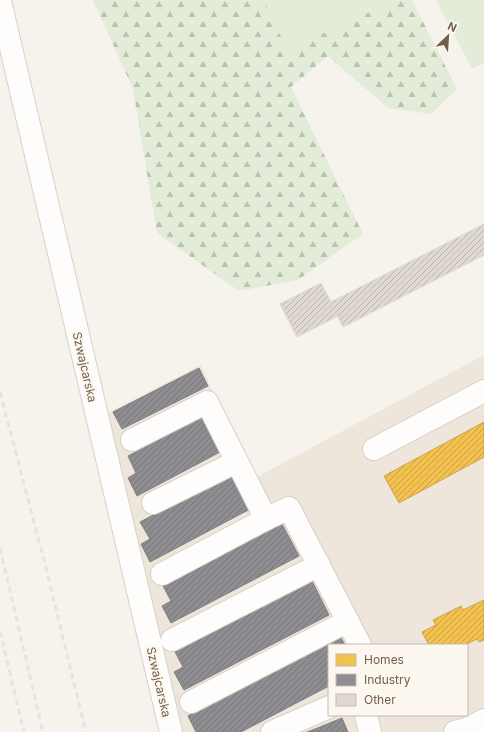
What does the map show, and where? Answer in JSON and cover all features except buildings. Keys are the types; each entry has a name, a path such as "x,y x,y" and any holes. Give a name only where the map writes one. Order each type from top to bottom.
{"street":[{"name":"Szwajcarska","path":"0,1 171,732"},
{"path":"374,450 484,391"},
{"path":"132,440 208,402 236,462 266,519"},
{"path":"153,503 236,462"},
{"path":"162,574 266,519 290,508 360,644"},
{"path":"172,640 319,565"},
{"path":"191,702 348,621"},
{"path":"272,732 328,707"},
{"path":"366,716 370,732"},
{"path":"455,732 467,729 484,720"}],"shaded area":[{"path":"484,355 484,732 181,732 105,414 201,365 251,480"}],"green space":[{"path":"93,0 412,0 457,89 431,114 388,108 328,56 291,87 363,234 298,280 239,291 157,233 133,89"},
{"path":"264,0 381,0 383,6 287,50"},
{"path":"436,0 484,0 484,63 472,69"}],"railway":[{"path":"0,392 44,560 86,732"},
{"path":"0,548 43,732"},
{"path":"0,631 24,732"}]}
